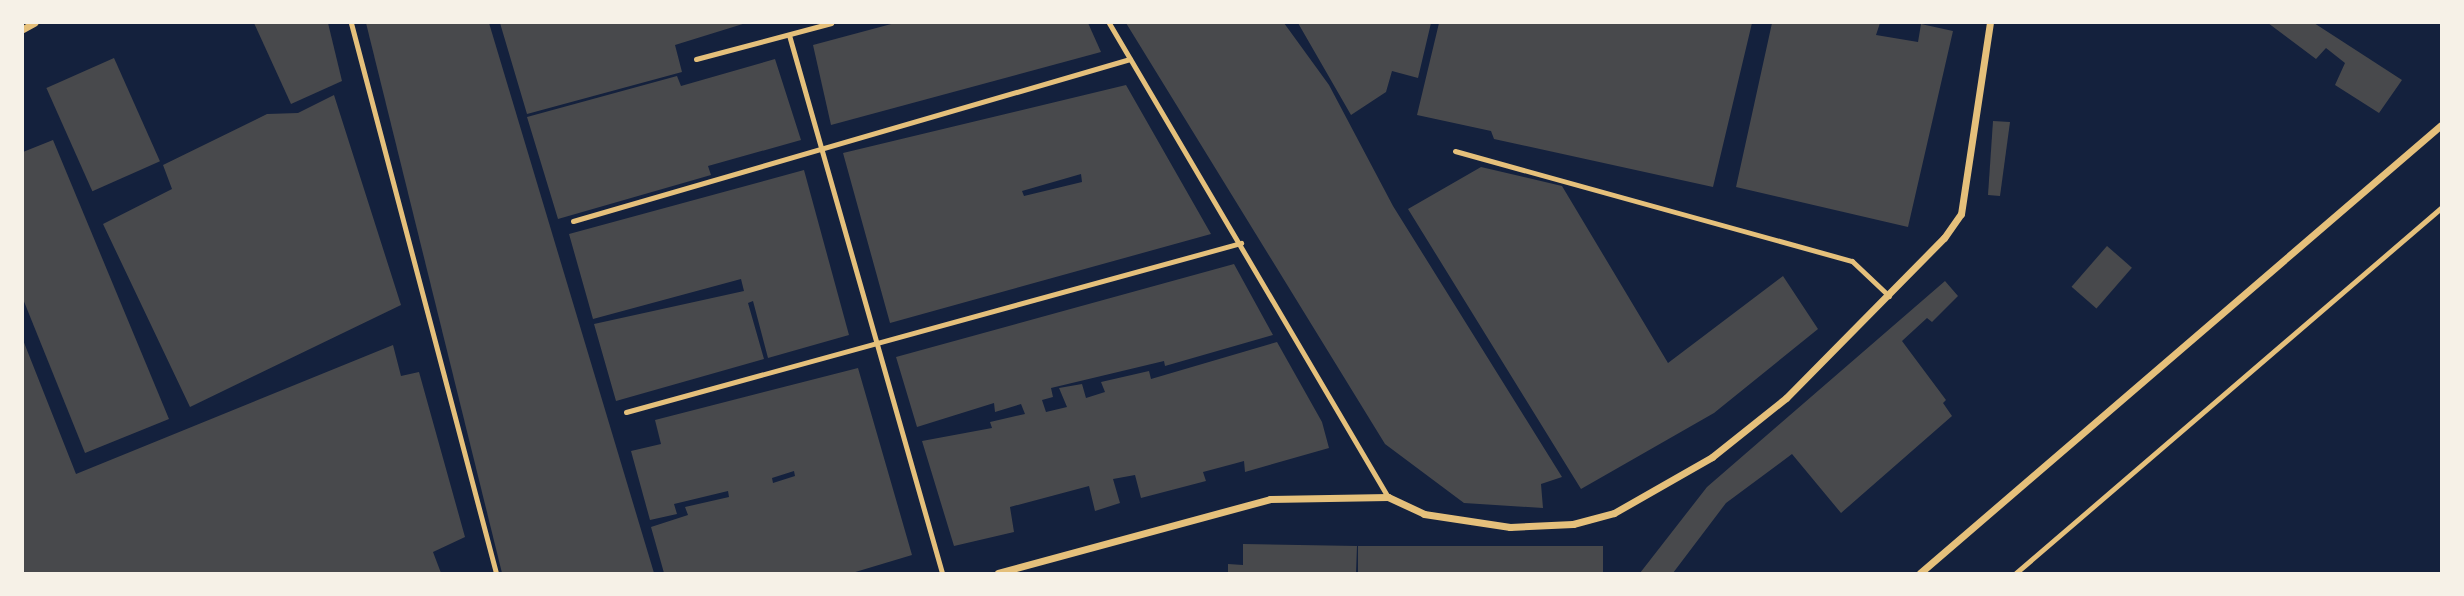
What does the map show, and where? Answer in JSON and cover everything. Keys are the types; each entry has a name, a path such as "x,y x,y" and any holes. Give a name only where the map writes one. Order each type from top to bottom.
{"street":[{"path":"23,29 34,23"},
{"path":"998,573 1270,499 1339,495 1388,497 1424,514 1510,527 1573,524 1614,513 1733,440 1786,398 1889,296 1961,214 1990,23"},
{"path":"1920,573 2441,125"}],"lane":[{"path":"351,23 496,573"},
{"path":"696,59 831,23"},
{"path":"1110,23 1388,497"},
{"path":"789,35 819,149 942,573"},
{"path":"573,221 1130,59"},
{"path":"1455,151 1852,261 1889,296"},
{"path":"626,412 1241,243"}],"path":[{"path":"2016,573 2441,208"}],"building":[{"path":"254,23 328,23 342,81 291,104"},
{"path":"366,23 489,23 654,573 502,573"},
{"path":"500,23 746,23 675,45 682,72 527,114"},
{"path":"895,23 1088,23 1101,52 831,125 813,45"},
{"path":"1126,23 1284,23 1329,85 1393,206 1562,477 1541,484 1543,508 1464,503 1385,444"},
{"path":"1298,23 1431,23 1418,78 1392,71 1386,92 1351,115"},
{"path":"1439,23 1752,23 1713,187 1494,139 1491,131 1417,115"},
{"path":"1772,23 1880,23 1876,35 1918,42 1921,24 1953,31 1908,227 1736,187"},
{"path":"2268,23 2314,23 2402,80 2379,113 2335,85 2345,63 2326,48 2316,59"},
{"path":"114,58 160,161 92,191 46,88"},
{"path":"775,59 801,140 708,166 711,175 558,219 527,117 677,76 681,86"},
{"path":"1126,85 1211,234 890,323 843,153","holes":["1081,174 1082,182 1024,196 1022,191"]},
{"path":"334,95 401,305 190,407 103,224 172,189 163,165 267,114 298,113"},
{"path":"1993,121 2010,122 2000,196 1988,195"},
{"path":"53,140 169,419 85,453 23,299 23,152"},
{"path":"1481,167 1562,186 1668,363 1783,276 1818,329 1714,413 1581,489 1408,209"},
{"path":"804,170 849,335 768,358 753,301 748,303 764,359 616,401 594,324 744,291 741,279 593,319 569,234"},
{"path":"2107,246 2132,268 2096,308 2072,287"},
{"path":"1234,264 1273,335 1165,366 1164,361 1051,388 1053,397 1042,400 1046,412 1067,407 1059,388 1082,384 1086,398 1105,392 1101,382 1149,371 1151,379 1277,342 1322,422 1329,448 1245,472 1244,461 1203,472 1206,481 1141,498 1135,475 1113,479 1120,503 1095,511 1089,486 1010,507 1014,532 954,546 922,441 992,428 990,422 1025,414 1021,404 995,412 994,403 917,427 896,357"},
{"path":"1945,281 1958,296 1932,322 1927,318 1902,341 1946,400 1943,403 1952,416 1841,513 1792,454 1726,503 1673,573 1640,573 1707,487"},
{"path":"23,340 76,474 393,345 401,376 419,372 465,537 433,552 441,573 23,573"},
{"path":"858,368 912,555 852,573 664,573 651,527 688,515 685,507 729,497 728,491 674,504 677,514 650,520 631,451 661,444 655,420","holes":["794,471 795,476 773,483 772,478"]},
{"path":"1243,544 1357,546 1356,573 1228,573 1228,564 1243,565"},
{"path":"1358,546 1603,546 1603,573 1358,573"}]}
